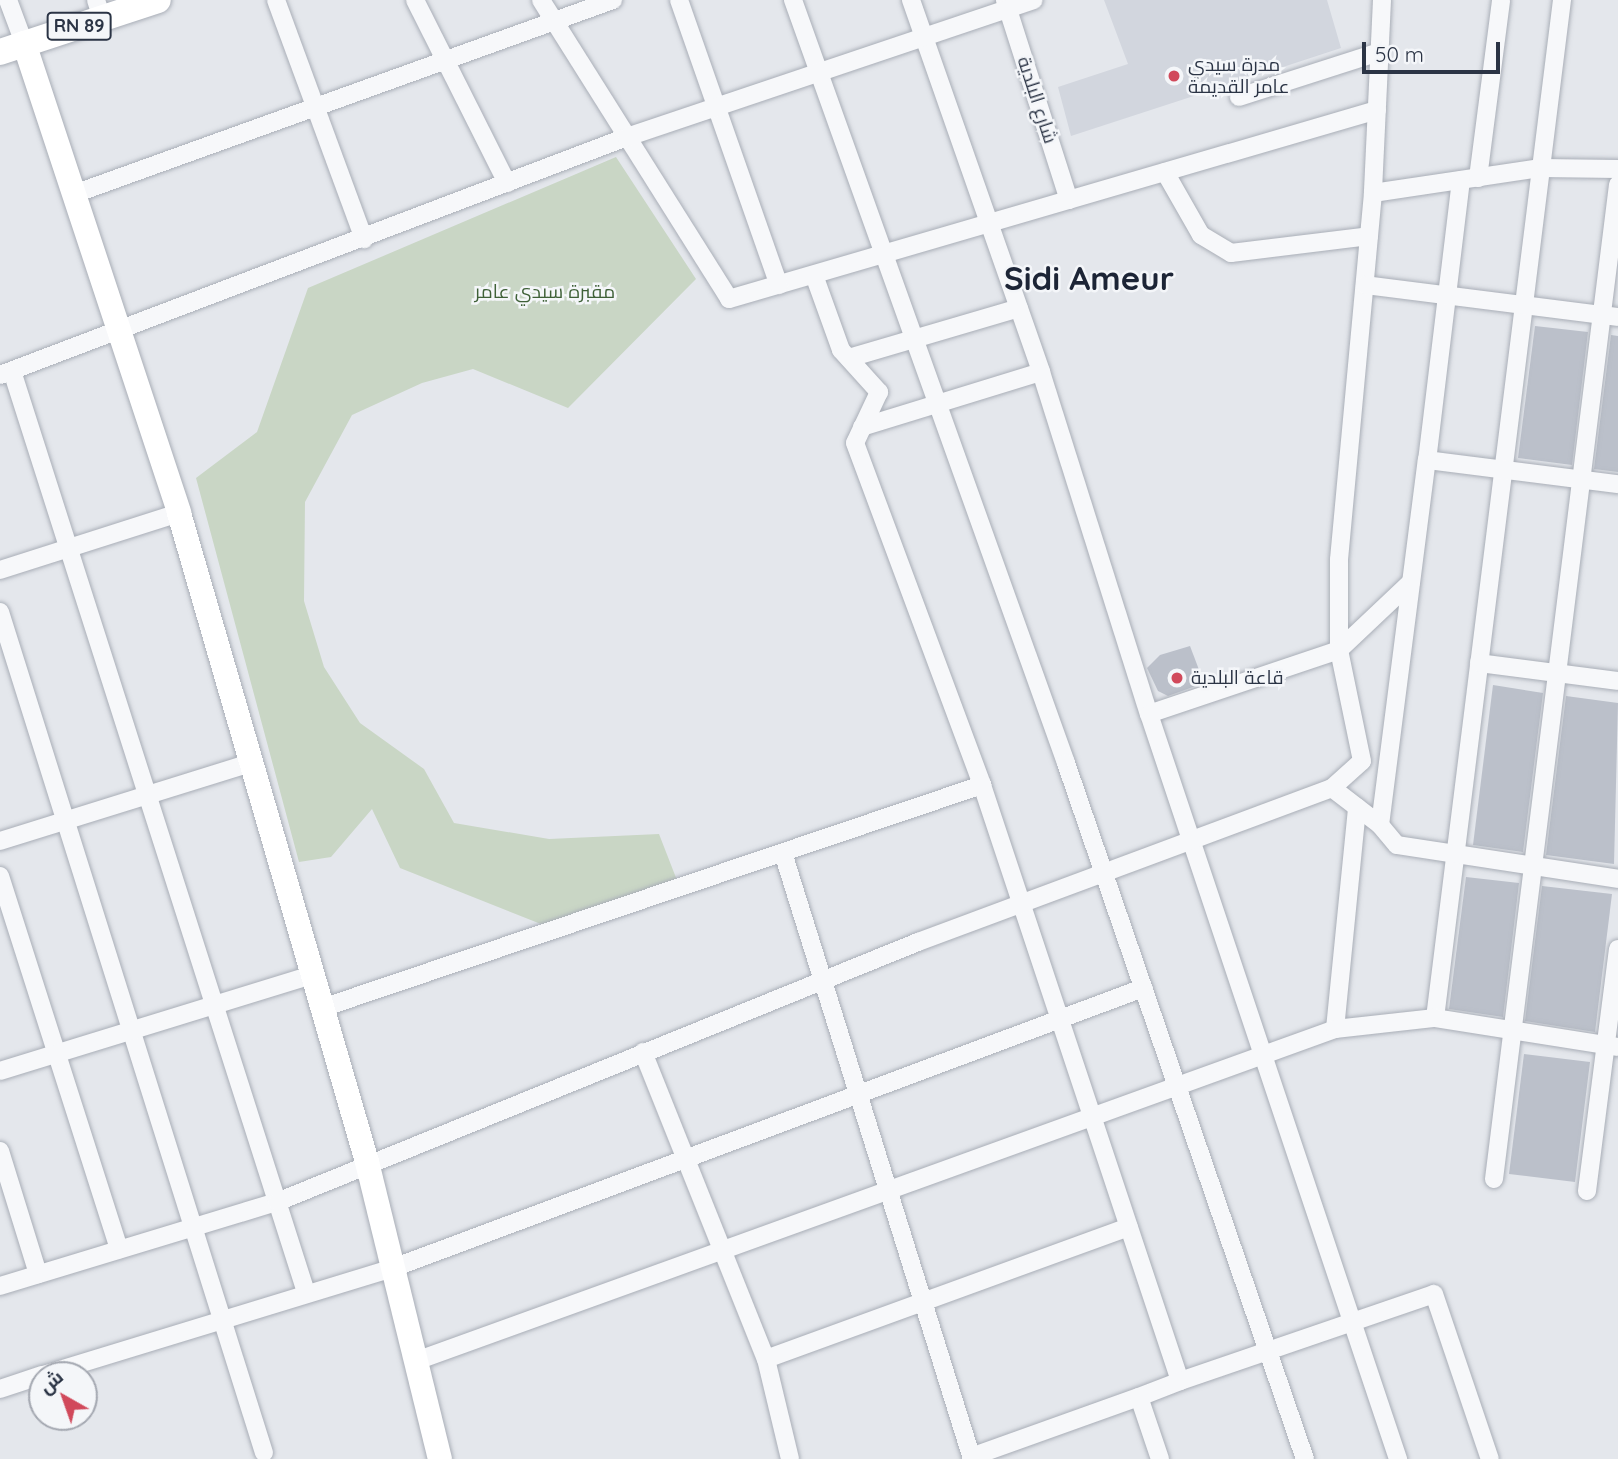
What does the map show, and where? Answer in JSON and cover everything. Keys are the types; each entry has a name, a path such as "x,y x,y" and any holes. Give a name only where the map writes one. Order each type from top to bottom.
{"main road":[{"name":"RN 89","path":"12,48 99,9 158,0"},
{"path":"12,48 74,194 179,513 367,1162 440,1459"}],"street":[{"path":"8,0 12,48"},
{"path":"276,0 364,239"},
{"path":"415,0 507,183"},
{"path":"541,0 729,299 1377,110"},
{"path":"74,194 613,0"},
{"path":"679,0 779,285"},
{"path":"793,0 1104,873 1305,1459"},
{"path":"911,0 1041,372 1189,841 1398,1459"},
{"path":"306,1292 68,548 6,373 120,334 627,137 924,37 1006,4 1034,0"},
{"path":"1369,0 1377,44"},
{"path":"0,1286 277,1202 367,1162 821,981 1332,788 1362,761 1339,650 1339,560 1373,194 1377,44 1382,0"},
{"path":"1380,825 1447,299 1501,0"},
{"path":"1434,1018 1562,0"},
{"name":"شارع البلدية","path":"1006,4 1069,200"},
{"path":"1239,97 1377,44"},
{"path":"1373,194 1541,168 1618,169"},
{"path":"1166,172 1201,235 1231,253 1369,236"},
{"path":"1494,1179 1581,481 1610,316 1618,185"},
{"path":"814,275 849,358 879,392 855,443 982,785 1180,1381"},
{"path":"1365,285 1523,309 1610,316"},
{"path":"849,358 1019,308"},
{"path":"862,427 1041,372"},
{"path":"1427,460 1618,484"},
{"path":"0,570 179,513"},
{"path":"1149,714 1339,650 1411,582"},
{"path":"0,612 264,1453"},
{"path":"1479,663 1558,671 1618,681"},
{"path":"0,841 251,763"},
{"path":"322,1008 784,856 982,785"},
{"path":"1332,788 1380,825 1397,845 1618,879"},
{"path":"1335,1029 1357,807"},
{"path":"784,856 855,1094 972,1458 1180,1381 1434,1294 1490,1459"},
{"path":"0,876 119,1250"},
{"path":"1587,1191 1612,1046 1618,949"},
{"path":"0,1071 313,975"},
{"path":"86,1361 306,1292 393,1268 1143,988"},
{"path":"416,1361 1335,1029 1434,1018 1612,1046"},
{"path":"643,1052 726,1250 766,1359 790,1459"},
{"path":"0,1152 38,1274"},
{"path":"766,1359 921,1299 1129,1227"},
{"path":"0,1388 28,1379"},
{"path":"1139,1396 1160,1459"}],"shaded area":[{"name":"مدرة سيدي عامر القديمة","path":"1104,0 1327,0 1341,48 1071,136 1058,87 1128,64"}],"green space":[{"name":"مقبرة سيدي عامر","path":"616,157 696,279 568,408 473,369 422,383 352,415 305,502 304,601 324,667 360,723 424,769 454,823 549,839 659,834 680,888 556,930 400,868 372,809 331,857 299,862 196,478 257,432 308,288"}],"building":[{"path":"1535,326 1588,332 1572,465 1518,458"},
{"path":"1611,335 1618,336 1618,472 1594,469"},
{"name":"قاعة البلدية","path":"1190,646 1204,683 1168,696 1158,691 1147,668 1160,655"},
{"path":"1493,685 1543,693 1523,852 1473,845"},
{"path":"1566,696 1618,703 1614,864 1546,855"},
{"path":"1466,877 1519,883 1503,1017 1449,1009"},
{"path":"1542,886 1612,894 1595,1032 1525,1021"},
{"path":"1524,1054 1590,1062 1575,1182 1509,1174"}],"place":[{"name":"مدرة سيدي عامر القديمة","path":"1174,76"},
{"name":"قاعة البلدية","path":"1177,678"}],"district":[{"name":"Sidi Ameur","path":"1089,278"}]}
